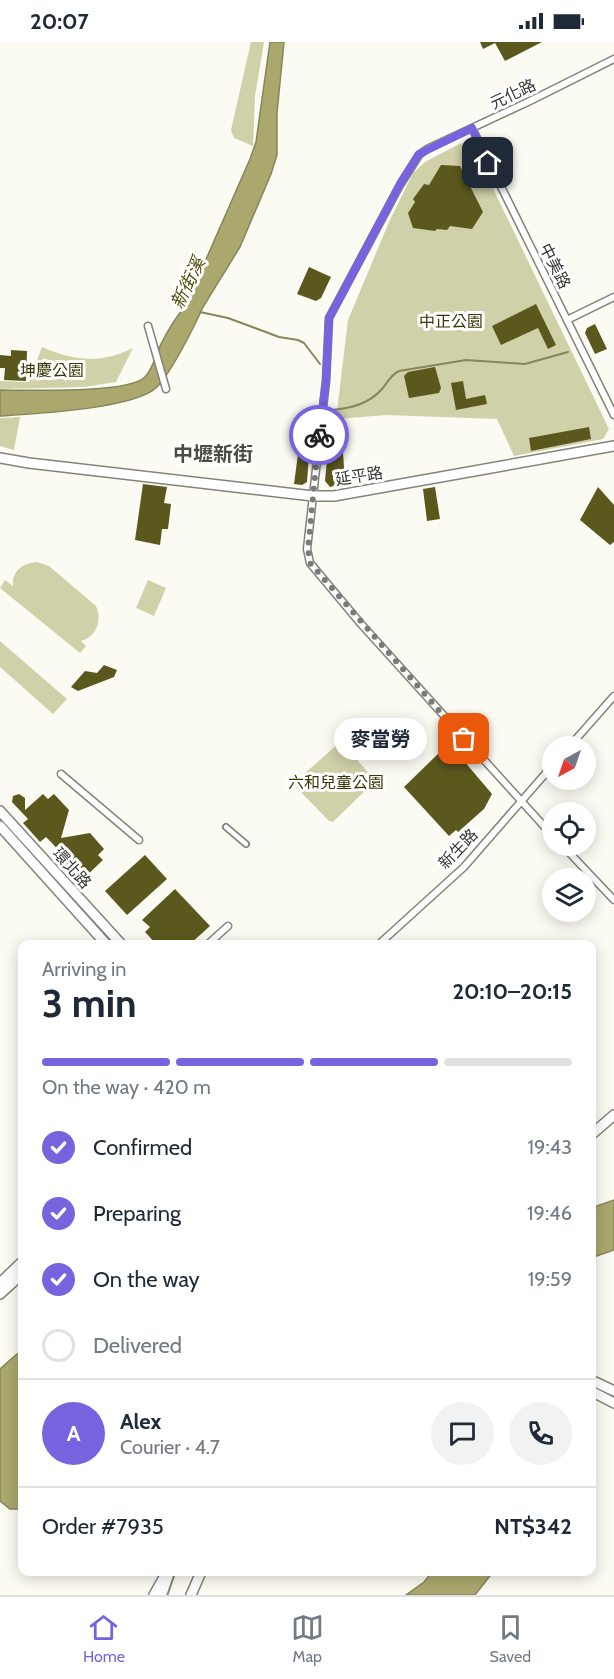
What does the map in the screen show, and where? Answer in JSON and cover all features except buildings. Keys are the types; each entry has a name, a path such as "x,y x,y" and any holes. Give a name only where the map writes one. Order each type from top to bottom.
{"highway":[{"path":"161,1595 167,1576"}],"main road":[{"name":"延平路","path":"0,458 313,496 334,496 614,446"},
{"name":"環北路","path":"0,811 117,940"},
{"name":"環北路","path":"0,826 102,940"},
{"path":"596,1131 614,1115"},
{"path":"0,1283 18,1267"},
{"path":"0,1294 18,1278"},
{"path":"596,1382 614,1391"},
{"path":"596,1394 614,1403"},
{"path":"154,1595 166,1576"},
{"path":"191,1595 199,1576"}],"street":[{"name":"元化路","path":"542,825 361,624 310,563 308,549 326,381 329,318 400,184 419,154 614,59"},
{"name":"中美路","path":"472,128 614,415"},
{"path":"567,320 614,297"},
{"path":"148,326 166,389"},
{"path":"578,736 614,696"},
{"path":"61,774 139,840"},
{"name":"新生路","path":"384,940 464,867 542,777"},
{"path":"226,827 246,844"},
{"path":"572,856 614,900"},
{"path":"72,907 80,899"},
{"path":"213,940 228,926"}],"green space":[{"path":"251,42 264,42 255,96 253,146 234,138 231,130"},
{"name":"中正公園","path":"461,143 473,147 609,429 603,439 514,456 497,419 386,415 336,419 348,320 389,222 413,173 425,162"},
{"name":"坤慶公園","path":"42,347 76,358 88,359 110,357 133,348 116,382 84,387 0,389 0,381 29,382"},
{"path":"20,417 14,450 0,446 0,418"},
{"path":"37,562 49,566 96,606 97,627 91,636 81,641 86,646 80,653 0,588 5,580 13,586 14,576 19,569"},
{"path":"148,580 166,588 154,616 136,608"},
{"path":"0,641 67,699 53,714 0,667"},
{"name":"六和兒童公園","path":"341,741 371,776 372,784 333,822 329,821 293,784"}],"shaded area":[{"name":"新街溪","path":"270,42 284,42 277,113 277,155 271,174 240,247 203,307 163,380 157,387 128,401 58,412 0,416 0,390 99,389 135,382 148,373 166,334 186,305 250,159 256,142"},
{"path":"614,1200 614,1250 596,1256 596,1206"},
{"path":"18,1354 18,1509 10,1509 0,1501 0,1369"},
{"path":"429,1576 490,1576 475,1595 406,1595"}],"waterway":[{"path":"200,312 228,318 279,337 298,340 304,343 320,364"},
{"path":"332,410 366,401 378,393 399,371 466,360 525,364 568,352"}],"way so far":[{"path":"319,435 308,549 310,563 464,739"}],"place":[{"name":"麥當勞","path":"464,739"}],"district":[{"name":"中壢新街","path":"213,454"}],"route":[{"path":"319,435 326,381 329,318 400,184 419,154 472,128 488,163"}]}
